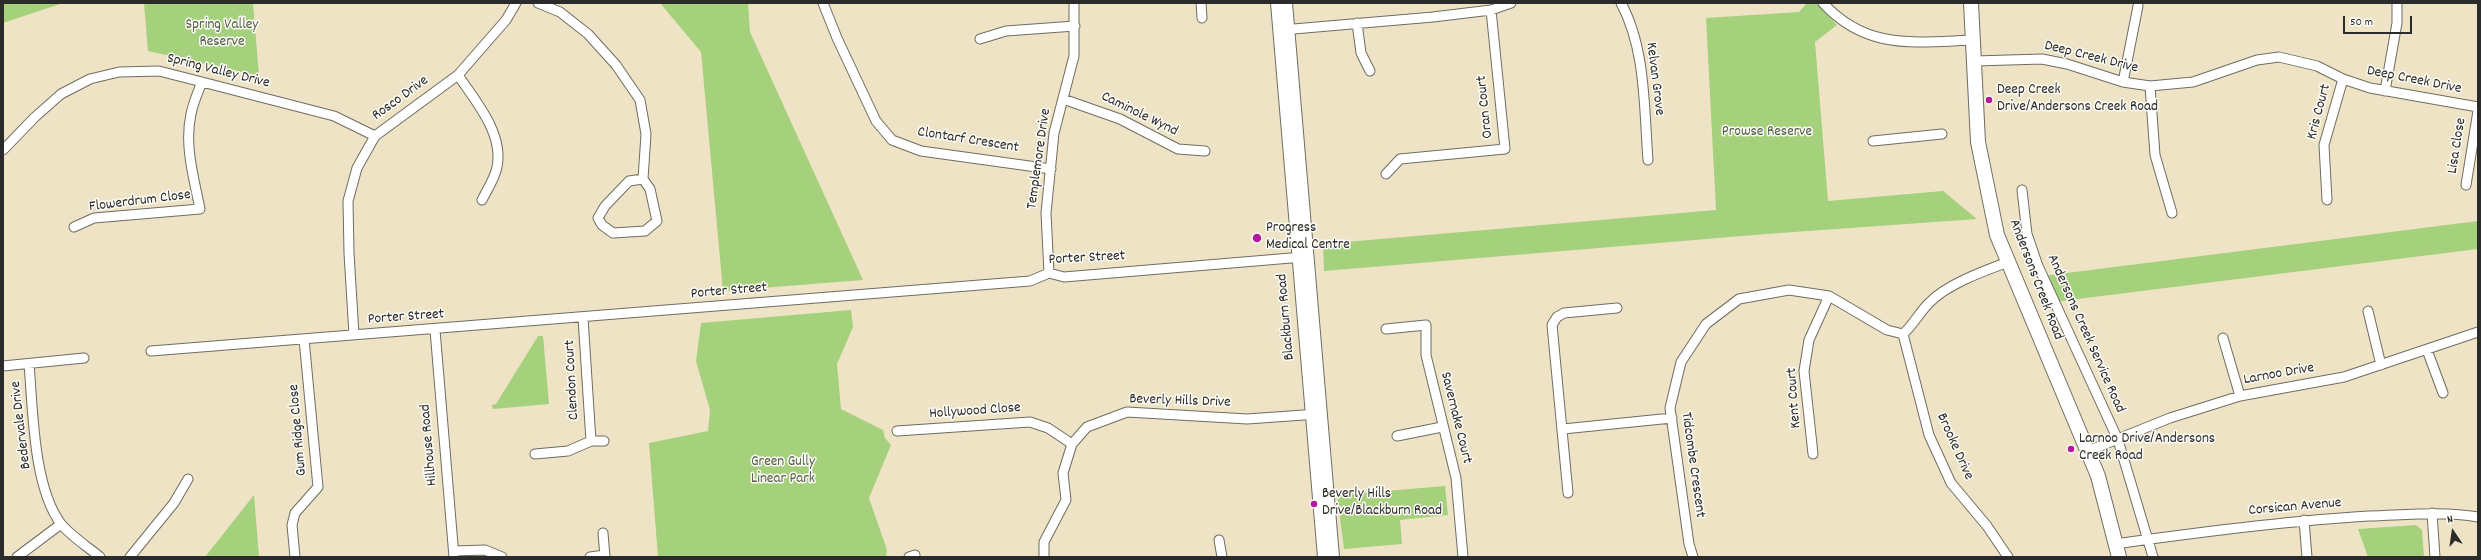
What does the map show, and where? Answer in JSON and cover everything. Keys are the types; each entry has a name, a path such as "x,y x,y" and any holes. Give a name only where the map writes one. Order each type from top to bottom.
{"main road":[{"name":"Blackburn Road","path":"1277,3 1284,30"},
{"name":"Blackburn Road","path":"1286,3 1284,30 1316,414 1324,557"},
{"name":"Andersons Creek Road","path":"1971,3 1978,142 1997,235 2048,360 2098,476 2117,550"},
{"name":"Blackburn Road","path":"1316,414 1333,557"}],"street":[{"name":"Rosco Drive","path":"354,335 348,253 348,201 357,168 375,136 458,75 506,20 516,3"},
{"path":"538,3 560,12 588,34 616,65 640,100 646,134 643,179 650,189 657,221 645,231 613,233 602,225 598,218 605,206 629,181 643,179"},
{"name":"Clontarf Crescent","path":"823,3 837,38 876,121 892,140 921,150 1051,169"},
{"name":"Templemore Drive","path":"1049,273 1046,213 1054,133 1074,56 1074,3"},
{"path":"1201,3 1202,18"},
{"path":"1284,30 1491,10 1511,3"},
{"name":"Kelvan Grove","path":"1621,3 1630,20 1638,52 1648,160"},
{"path":"1823,3 1835,16 1854,29 1882,40 1974,40"},
{"path":"2385,91 2397,24 2397,3"},
{"path":"2123,82 2138,6"},
{"name":"Oran Court","path":"1386,174 1400,160 1505,149 1491,10"},
{"path":"1357,24 1361,54 1370,71"},
{"path":"980,39 1006,31 1075,26"},
{"name":"Deep Creek Drive","path":"1975,61 2042,59 2067,64 2123,82 2150,86 2193,82 2257,60 2279,58 2317,66 2343,78 2385,91 2478,107"},
{"name":"Spring Valley Drive","path":"3,150 35,117 62,94 90,79 119,72 159,72 202,82 334,116 375,136"},
{"path":"458,75 494,132 497,143 498,167 482,200"},
{"name":"Kris Court","path":"2327,200 2324,145 2343,78"},
{"name":"Flowerdrum Close","path":"74,227 94,218 200,209 190,159 188,133 191,113 202,82"},
{"path":"2150,86 2155,155 2172,213"},
{"name":"Caminole Wynd","path":"1063,99 1120,119 1178,149 1205,151"},
{"name":"Lisa Close","path":"2466,185 2478,111"},
{"path":"1873,141 1942,134"},
{"name":"Andersons Creek Service Road","path":"2022,190 2027,234 2038,266 2118,440 2153,557"},
{"name":"Porter Street","path":"151,352 583,318 1030,280 1049,273 1064,276 1303,257"},
{"path":"1903,334 1915,323 1929,303 1966,278 2008,262"},
{"name":"Tidcombe Crescent","path":"1693,557 1689,544 1670,408 1681,362 1706,324 1739,299 1789,290 1829,296 1887,330 1903,334"},
{"name":"Kent Court","path":"1814,454 1804,371 1809,340 1829,296"},
{"path":"1568,493 1552,325 1557,317 1564,313 1617,308"},
{"path":"2368,311 2381,364"},
{"name":"Clendon Court","path":"583,318 591,441"},
{"name":"Savernake Court","path":"1386,329 1426,325 1426,355 1442,427 1456,478 1463,557"},
{"name":"Hillhouse Road","path":"434,330 454,554"},
{"name":"Larnoo Drive","path":"2088,452 2170,418 2240,396 2344,377 2478,332"},
{"name":"Brooke Drive","path":"1903,334 1929,435 1951,483 1987,526 2008,557"},
{"path":"2223,338 2240,396"},
{"name":"Gum Ridge Close","path":"295,557 292,525 295,513 318,487 304,339"},
{"path":"2427,350 2443,393"},
{"path":"3,366 84,358"},
{"name":"Bedervale Drive","path":"29,364 38,464 49,501 61,524 100,557"},
{"name":"Beverly Hills Drive","path":"1044,557 1044,542 1066,500 1063,473 1072,444 1087,427 1127,412 1247,419 1316,414"},
{"path":"1563,429 1672,418"},
{"name":"Hollywood Close","path":"897,431 1030,422 1048,428 1072,444"},
{"path":"1397,436 1442,427"},
{"name":"Clendon Court","path":"536,454 568,450 591,441 604,441"},
{"path":"130,557 174,503 188,479"},
{"path":"2432,513 2435,557"},
{"name":"Corsican Avenue","path":"2117,550 2148,539 2304,520 2432,513 2455,513 2478,517"},
{"path":"2304,520 2307,557"},
{"path":"17,557 61,524"},
{"path":"590,557 605,556 603,533"},
{"path":"1219,540 1222,557"},
{"path":"454,554 485,550 502,557"}],"green space":[{"path":"3,3 63,3 3,23"},
{"name":"Spring Valley Reserve","path":"144,3 253,3 259,76 148,51"},
{"path":"660,3 748,3 750,32 863,280 723,291 701,52"},
{"name":"Prowse Reserve","path":"1807,3 1816,3 1837,25 1815,42 1828,201 1943,191 1977,219 1766,234 1324,271 1323,244 1716,210 1706,18 1799,12"},
{"path":"2478,221 2478,249 2054,302 2043,276"},
{"name":"Green Gully Linear Park","path":"851,310 853,327 837,364 841,409 883,430 885,438 891,445 869,498 887,550 886,557 658,557 649,443 708,431 710,410 696,361 701,323"},
{"path":"538,336 543,336 549,404 493,409 492,405 496,404"},
{"path":"1445,486 1448,515 1400,520 1402,544 1344,549 1337,495"},
{"path":"254,495 259,557 205,557"},
{"path":"2416,525 2422,530 2424,557 2368,557 2358,529"}],"place":[{"name":"Deep Creek Drive/Andersons Creek Road","path":"1989,100"},
{"name":"Progress Medical Centre","path":"1257,238"},
{"name":"Larnoo Drive/Andersons Creek Road","path":"2071,449"},
{"name":"Beverly Hills Drive/Blackburn Road","path":"1314,504"}]}
